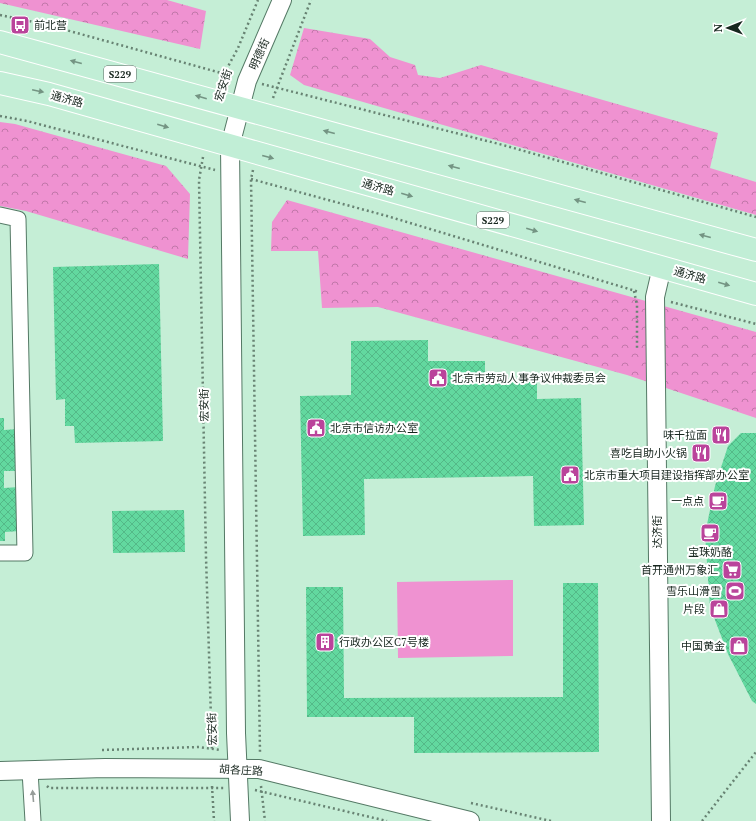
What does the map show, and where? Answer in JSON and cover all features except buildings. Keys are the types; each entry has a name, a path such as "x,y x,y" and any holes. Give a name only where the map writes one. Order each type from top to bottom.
{"main road":[{"name":"S229","path":"0,42 756,250"},
{"name":"通济路","path":"0,83 49,94 756,294"}],"street":[{"name":"明德街","path":"239,109 247,81 282,0"},
{"name":"宏安街","path":"239,109 230,146 230,174 240,821"},
{"path":"0,215 18,219 25,553 0,553"},
{"name":"达济街","path":"660,821 655,297 662,267"},
{"name":"胡各庄路","path":"0,772 105,768 259,769 470,821"},
{"path":"30,771 33,821"}],"path":[{"name":"宏安街","path":"217,102 224,74 238,48 258,0"},
{"path":"267,116 276,87 311,0"},
{"path":"0,15 48,25 247,81 276,87 503,145 756,217"},
{"path":"0,116 27,121 387,216 655,297 756,324"},
{"name":"宏安街","path":"209,139 200,166 212,787 214,821"},
{"path":"257,154 251,179 259,769 264,821"},
{"path":"702,821 756,752"},
{"name":"胡各庄路","path":"30,771 50,788 212,787 261,791 387,821"}],"green space":[{"path":"0,0 167,0 206,11 200,49 0,3"},
{"path":"304,28 370,39 390,57 415,65 418,75 440,78 481,65 718,133 710,168 756,182 756,215 304,85 290,75"},
{"path":"0,122 15,124 166,166 190,194 188,259 26,211 0,206"},
{"path":"287,200 756,332 756,418 627,375 378,307 322,308 318,251 271,251 272,222"},
{"path":"513,580 513,656 398,658 397,582"}],"place":[{"name":"前北营","path":"20,25"},
{"name":"北京市劳动人事争议仲裁委员会","path":"438,378"},
{"name":"北京市信访办公室","path":"316,428"},
{"name":"味千拉面","path":"721,435"},
{"name":"喜吃自助小火锅","path":"701,453"},
{"name":"北京市重大项目建设指挥部办公室","path":"570,475"},
{"name":"一点点","path":"718,501"},
{"name":"宝珠奶酪","path":"710,533"},
{"name":"首开通州万象汇","path":"732,570"},
{"name":"雪乐山滑雪","path":"735,591"},
{"name":"片段","path":"719,609"},
{"name":"行政办公区C7号楼","path":"325,642"},
{"name":"中国黄金","path":"739,646"}]}
